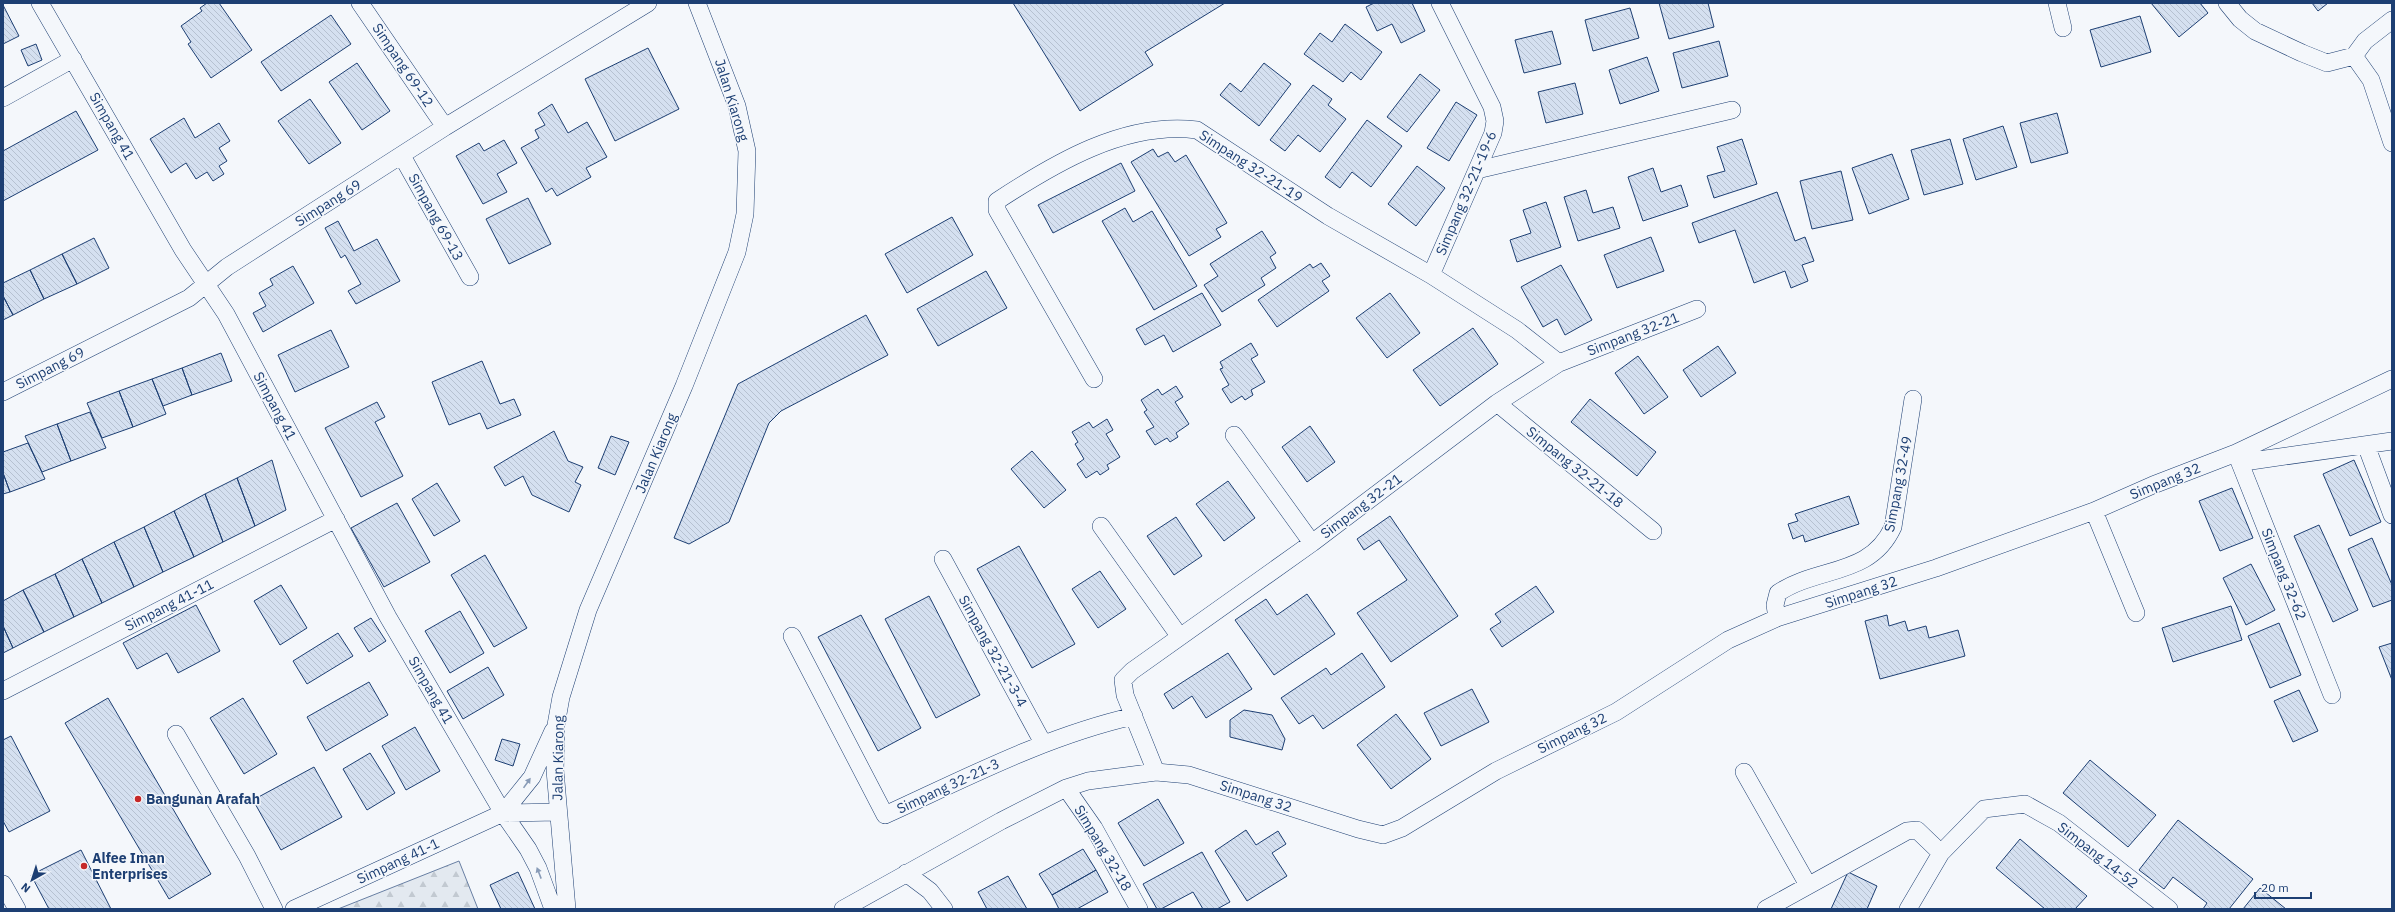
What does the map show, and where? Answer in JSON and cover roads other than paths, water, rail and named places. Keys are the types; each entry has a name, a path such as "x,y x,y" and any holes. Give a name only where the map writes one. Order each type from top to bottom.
{"street":[{"name":"Simpang 41","path":"40,3 183,250 226,314 388,617 503,813"},
{"name":"Simpang 69-12","path":"360,3 445,127"},
{"name":"Simpang 69","path":"3,392 188,298 227,268 445,127 648,3"},
{"name":"Jalan Kiarong","path":"567,909 557,812 556,725 561,697 588,610 684,386 737,252 746,214 748,177 746,143 737,106 698,3"},
{"name":"Simpang 32-21-19-6","path":"1431,275 1493,133 1495,121 1492,107 1440,3"},
{"path":"2057,3 2063,28"},
{"path":"2228,3 2240,19 2255,31 2327,63 2354,56 2366,41 2392,20"},
{"path":"2354,56 2371,80 2392,143"},
{"path":"3,98 73,60"},
{"path":"1477,170 1732,110"},
{"name":"Simpang 32-21-19","path":"1094,379 997,210 997,201 1092,147 1115,139 1176,127 1197,130 1328,216 1431,275 1517,330 1559,363"},
{"name":"Simpang 69-13","path":"402,156 470,277"},
{"name":"Simpang 32-21","path":"1156,772 1125,695 1123,680 1180,637 1312,543 1497,403 1559,363 1697,309"},
{"name":"Simpang 32","path":"843,909 906,873 1066,788 1088,781 1156,772 1189,775 1358,829 1383,835 1402,828 1496,771 1616,712 1728,640 1777,618 1936,568 2094,511 2153,484 2236,453 2392,379"},
{"name":"Simpang 32-49","path":"1777,618 1774,605 1778,593 1790,585 1851,566 1868,558 1886,541 1893,527 1913,399"},
{"name":"Simpang 32-21-18","path":"1497,403 1653,531"},
{"path":"1234,436 1312,543"},
{"path":"2236,453 2251,461 2392,441"},
{"path":"2366,445 2392,515"},
{"name":"Simpang 32-62","path":"2236,453 2332,695"},
{"path":"2094,511 2136,613"},
{"name":"Simpang 41-11","path":"3,691 336,519"},
{"path":"1101,526 1180,637"},
{"name":"Simpang 32-21-3-4","path":"943,559 1043,743"},
{"name":"Simpang 32-21-3","path":"792,636 885,815 1043,743 1106,722 1134,716"},
{"name":"Simpang 41-1","path":"503,813 532,776 556,725"},
{"path":"176,734 247,856 274,909"},
{"path":"1744,772 1808,885"},
{"name":"Simpang 32-18","path":"1066,788 1094,828 1139,909"},
{"name":"Simpang 14-52","path":"1941,854 1984,809 2025,804 2059,823 2169,909"},
{"name":"Simpang 41-1","path":"294,909 503,813 557,812"},
{"path":"503,813 528,849 538,868 553,909"},
{"path":"1766,909 1907,830 1917,830 1941,854 1908,909"},
{"path":"906,873 930,891 944,909"},
{"path":"3,884 16,909"}],"place":[{"name":"Bangunan Arafah","path":"138,799"},
{"name":"Alfee Iman Enterprises","path":"84,866"}]}
